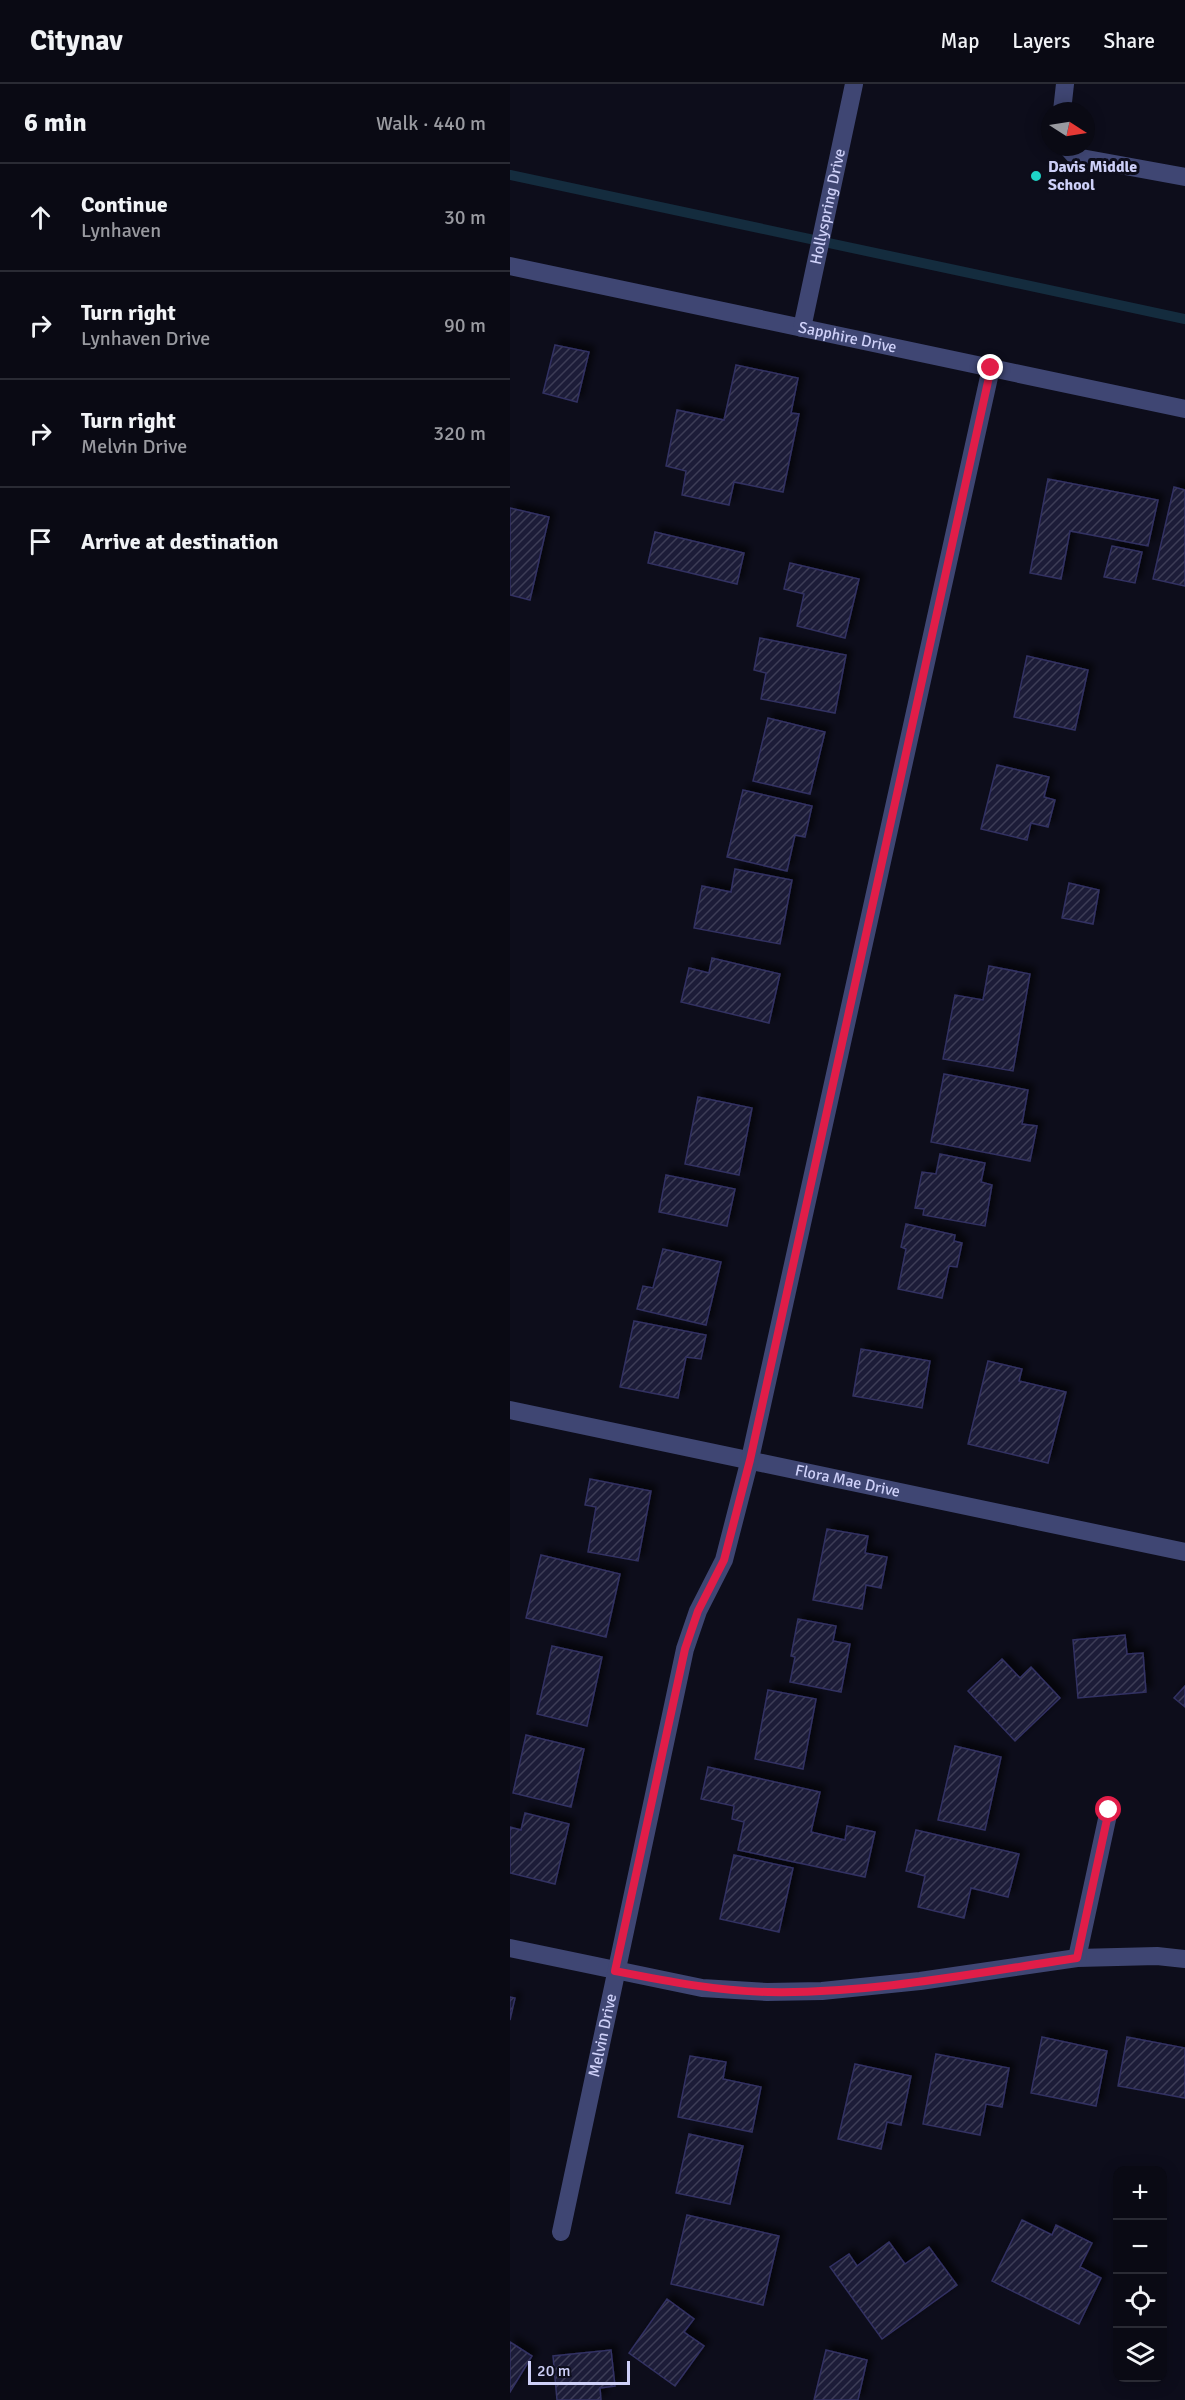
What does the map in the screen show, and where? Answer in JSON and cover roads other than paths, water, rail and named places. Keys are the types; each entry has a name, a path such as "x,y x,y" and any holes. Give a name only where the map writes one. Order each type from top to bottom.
{"street":[{"name":"Hollyspring Drive","path":"802,328 854,84"},
{"path":"1063,102 1065,84"},
{"path":"1075,156 1185,177"},
{"name":"Sapphire Drive","path":"510,266 1185,409"},
{"name":"Melvin Drive","path":"561,2232 685,1649 698,1611 724,1560 750,1460 991,368"},
{"name":"Flora Mae Drive","path":"510,1410 1185,1552"},
{"path":"1077,1958 1109,1810"},
{"path":"510,1948 702,1988 767,1992 822,1991 920,1981 1077,1958 1157,1956 1185,1959"}],"waterway":[{"path":"510,175 1185,319"}],"place":[{"name":"Davis Middle School","path":"1036,176"}]}
